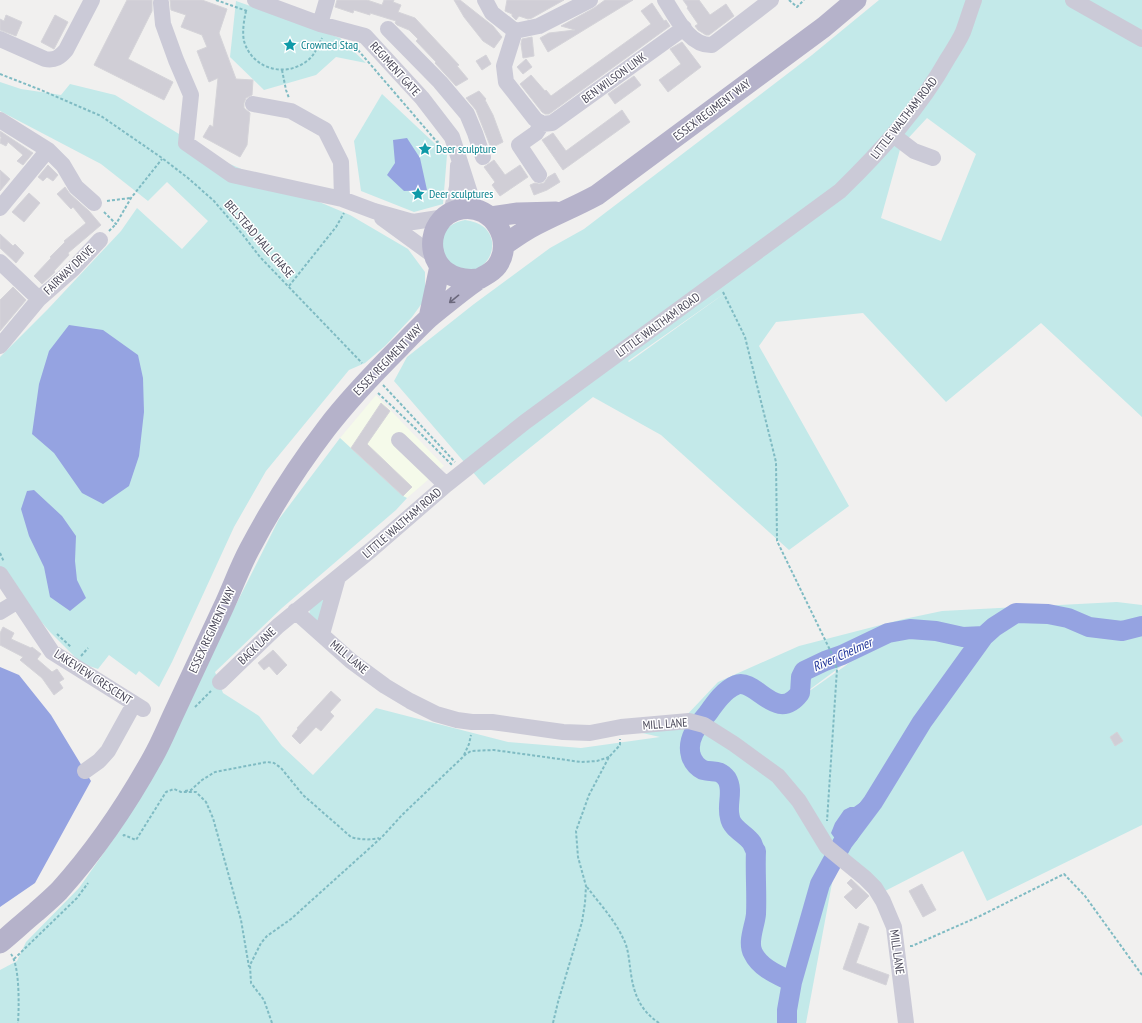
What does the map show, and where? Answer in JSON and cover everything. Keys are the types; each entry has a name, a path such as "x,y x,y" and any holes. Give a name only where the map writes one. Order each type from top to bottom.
{"main road":[{"name":"ESSEX REGIMENT WAY","path":"0,943 58,892 94,850 120,811 154,755 249,551 294,476 325,430 367,374 429,318 479,279 489,274 497,266 502,256 504,245 563,211 597,195 824,27 856,0"},
{"name":"ESSEX REGIMENT WAY","path":"429,318 437,261 433,242 434,235 436,228 448,215 462,209 483,213 563,211"},
{"path":"483,213 501,230 504,245"},
{"path":"437,261 448,274 457,279 479,279"}],"street":[{"path":"0,39 45,59 56,59 66,50 92,0"},
{"path":"321,30 327,0"},
{"path":"485,0 492,13 515,31 539,26 590,0"},
{"path":"665,0 684,28 696,41 704,45 712,45 771,0"},
{"name":"LITTLE WALTHAM ROAD","path":"295,612 446,485 525,422 718,282 840,191 865,167 923,97 941,71 962,33 974,0"},
{"path":"1073,0 1142,39"},
{"path":"161,3 163,24 191,95 186,143 232,175 346,201 413,222 448,215"},
{"name":"REGIMENT GATE","path":"251,8 321,30 365,36 422,98 452,137 459,160 483,213"},
{"name":"BEN WILSON LINK","path":"539,175 519,145 536,132 542,124 552,123 684,28"},
{"path":"388,29 440,82 467,114 476,133 483,157"},
{"path":"515,31 504,66 506,82 535,119 542,124"},
{"path":"422,98 440,82"},
{"path":"253,104 291,112 326,130 341,162 346,201"},
{"path":"0,120 48,150 63,165 76,187 94,203"},
{"path":"893,135 914,151 933,158"},
{"path":"0,208 48,150"},
{"name":"REGIMENT GATE","path":"448,215 457,187 459,160"},
{"path":"374,211 437,261"},
{"name":"FAIRWAY DRIVE","path":"0,346 39,299 74,269 100,240"},
{"name":"FAIRWAY DRIVE","path":"0,262 39,299"},
{"path":"399,440 446,485"},
{"name":"LAKEVIEW CRESCENT","path":"0,574 52,652 139,706 108,751 99,761 85,771"},
{"name":"MILL LANE","path":"322,634 338,577"},
{"path":"0,612 18,601"},
{"name":"MILL LANE","path":"295,612 351,660 385,686 436,714 457,720 472,722 492,722 563,732 590,733 621,727 689,721 704,725 734,744 778,776 799,801 825,843 843,861 875,888 883,901 895,933 906,1023"},
{"name":"BACK LANE","path":"220,682 278,626 295,612"}],"path":[{"path":"216,0 251,8 243,24 244,41 249,53 258,62 270,69 282,70 296,68 308,61 317,50 321,30"},
{"path":"789,0 796,7 804,0"},
{"path":"354,45 438,142 452,137"},
{"path":"282,70 289,100"},
{"name":"BELSTEAD HALL CHASE","path":"0,74 101,116 188,178 214,201 260,257 289,286 367,374 462,473"},
{"path":"94,203 116,224 131,198 162,158"},
{"path":"94,203 131,198"},
{"path":"289,286 336,226 346,201"},
{"path":"718,282 745,337 776,462 777,541 836,666 833,744 825,843"},
{"path":"367,374 381,395 462,473"},
{"path":"462,758 469,744 472,732 472,722"},
{"path":"552,1023 582,922 585,903 586,886 578,857 576,831 589,795 609,757 620,745 621,727"},
{"path":"251,983 250,964 261,943 267,936 291,919 382,837 402,815 471,751 494,750 581,762 597,761 609,757"},
{"path":"178,791 191,790 202,780 215,772 267,762 274,763 281,768 303,795 351,837 371,839 382,837"},
{"path":"120,840 124,835 136,840 166,792 174,789 180,792 196,792 206,802 213,818 241,920 251,983 264,1000 272,1023"},
{"path":"895,933 912,946 980,916 1064,874 1084,896 1142,975"},
{"path":"14,959 77,898 90,880"},
{"path":"586,886 623,938 627,949 636,996 642,1008 650,1017 659,1023"},
{"path":"0,943 14,959 19,993 18,1023"}],"shaded area":[{"path":"879,0 1142,0 1142,417 1041,323 946,402 863,313 776,322 759,346 849,506 789,550 661,435 593,397 484,485 394,381 407,357 474,304 550,248 584,229 812,55","holes":["927,118 976,154 941,241 881,218 901,146","728,291 629,362 628,361"]},
{"path":"236,1 340,38 366,63 336,57 316,75 264,90 230,57"},
{"path":"0,82 21,89 61,95 70,84 115,95 225,162 350,215 408,249 425,272 425,299 412,317 385,346 365,363 349,370 266,471 234,527 159,687 139,671 136,675 109,655 98,669 83,664 50,632 26,604 0,566 0,357 48,309 121,231 137,208 182,249 208,221 167,182 148,201 101,164 0,111"},
{"path":"382,94 447,155 443,204 414,212 361,191 354,141"},
{"path":"465,220 475,222 485,228 492,240 492,247 488,260 483,265 478,269 465,272 446,262 442,251 441,240 444,232 450,226"},
{"path":"376,395 444,466 407,498 340,438"},
{"path":"340,438 407,498 396,510 282,608 215,672 223,693 259,716 282,746 313,775 376,708 508,742 581,748 660,737 607,725 684,718 718,682 799,646 904,619 942,611 1117,602 1142,605 1142,825 987,901 963,851 885,891 849,858 835,867 806,1023 0,1023 0,970 17,961 26,942 79,888 122,827 183,710 279,519","holes":["882,636 845,666 805,694 767,703 805,693"]},
{"path":"329,592 319,622 309,615 310,609"}],"water":[{"path":"407,138 420,158 427,190 404,191 387,175 395,163 393,140"},
{"path":"69,325 103,330 138,355 143,378 144,412 139,456 129,486 103,504 82,493 54,453 32,434 39,384 49,351"},
{"path":"34,490 62,516 76,536 75,561 77,580 86,598 70,611 50,597 44,567 29,536 21,509 27,491"},
{"path":"0,667 19,675 51,715 91,781 35,883 0,907"},
{"path":"864,800 875,804 866,817 863,830 857,840 849,848 839,842 831,833 835,823 844,810 854,807"}],"building":[{"path":"127,0 152,0 152,11 128,59 173,82 164,100 94,65"},
{"path":"170,0 202,0 227,9 219,33 236,79 253,80 252,95 246,98 244,103 244,108 250,113 247,145 240,157 203,137 210,125 213,127 218,78 209,82 197,51 207,47 202,35 181,27 186,15 171,10"},
{"path":"337,0 367,0 382,5 384,0 394,0 393,2 401,5 398,12 415,18 459,65 457,66 468,79 456,86 416,41 418,39 409,30 397,25 395,23 396,21 370,13 370,15 354,10 353,13 335,7"},
{"path":"454,0 460,0 493,26 502,37 494,48 483,41 464,17"},
{"path":"507,0 564,0 532,18 528,19 519,16 516,20 512,14 505,11"},
{"path":"605,0 633,0 548,52 540,38 549,33 575,30 561,26 594,8"},
{"path":"683,0 699,0 710,15 726,4 734,16 709,35 706,35 695,26 698,24"},
{"path":"652,3 664,21 666,20 670,26 549,114 542,112 520,84 531,75 551,96 651,24 641,11"},
{"path":"6,15 22,22 16,36 0,30 0,19 4,21"},
{"path":"55,15 68,22 54,49 41,42"},
{"path":"532,37 534,56 523,58 521,44 522,39"},
{"path":"682,42 701,67 668,92 659,80 681,64 670,49"},
{"path":"486,55 491,64 482,70 476,61"},
{"path":"526,59 532,67 523,74 517,67"},
{"path":"634,76 641,85 615,104 608,94"},
{"path":"479,91 486,99 485,100 493,115 503,142 491,148 476,110 466,98"},
{"path":"622,110 630,122 563,170 542,140 553,133 566,151"},
{"path":"0,131 33,153 23,165 17,161 23,155 8,142 6,146 0,143"},
{"path":"494,160 505,175 520,165 528,177 500,196 492,185 495,182 484,167"},
{"path":"48,165 58,175 53,181 47,177 43,181 38,177"},
{"path":"0,170 10,179 0,191"},
{"path":"555,173 560,182 547,190 534,195 530,185 535,183 544,183 548,177"},
{"path":"65,187 101,225 68,253 69,255 54,271 55,272 42,284 34,276 65,242 64,241 86,223 73,207 71,209 57,194"},
{"path":"29,193 40,203 24,222 12,212"},
{"path":"0,234 13,246 15,244 24,253 16,263 0,248"},
{"path":"13,287 26,300 0,331 0,300"},
{"path":"381,403 390,411 367,444 412,487 403,496 351,448"},
{"path":"3,627 14,633 11,639 31,648 32,647 41,654 37,659 52,672 57,669 64,679 59,682 63,688 54,695 42,678 20,660 23,657 0,645 0,633"},
{"path":"273,650 287,665 277,675 269,666 264,670 258,663"},
{"path":"331,691 341,700 330,712 334,716 321,731 316,727 300,744 292,736 298,729 297,728"},
{"path":"1117,732 1123,741 1115,746 1110,737"},
{"path":"851,879 869,896 856,909 844,897 853,889 847,883"},
{"path":"922,884 936,910 923,917 909,891"},
{"path":"859,923 869,927 856,963 889,975 886,985 843,969"}],"waterway":[{"name":"River Chelmer","path":"787,1023 787,1010 792,982 820,884 843,842 873,802 922,722 984,636 994,627 1016,613 1048,614 1068,618 1089,627 1122,631 1142,626"},
{"name":"River Chelmer","path":"792,982 775,974 760,963 751,949 756,914 756,851 752,843 731,822 729,813 730,788 727,779 719,772 703,770 697,766 691,756 690,744 700,722 724,693 736,685 744,684 751,687 774,702 783,704 791,702 800,693 801,677 804,671 888,633 910,629 936,631 963,637 984,636"}],"place":[{"name":"Crowned Stag","path":"290,45"},
{"name":"Deer sculpture","path":"425,149"},
{"name":"Deer sculptures","path":"418,194"}]}
